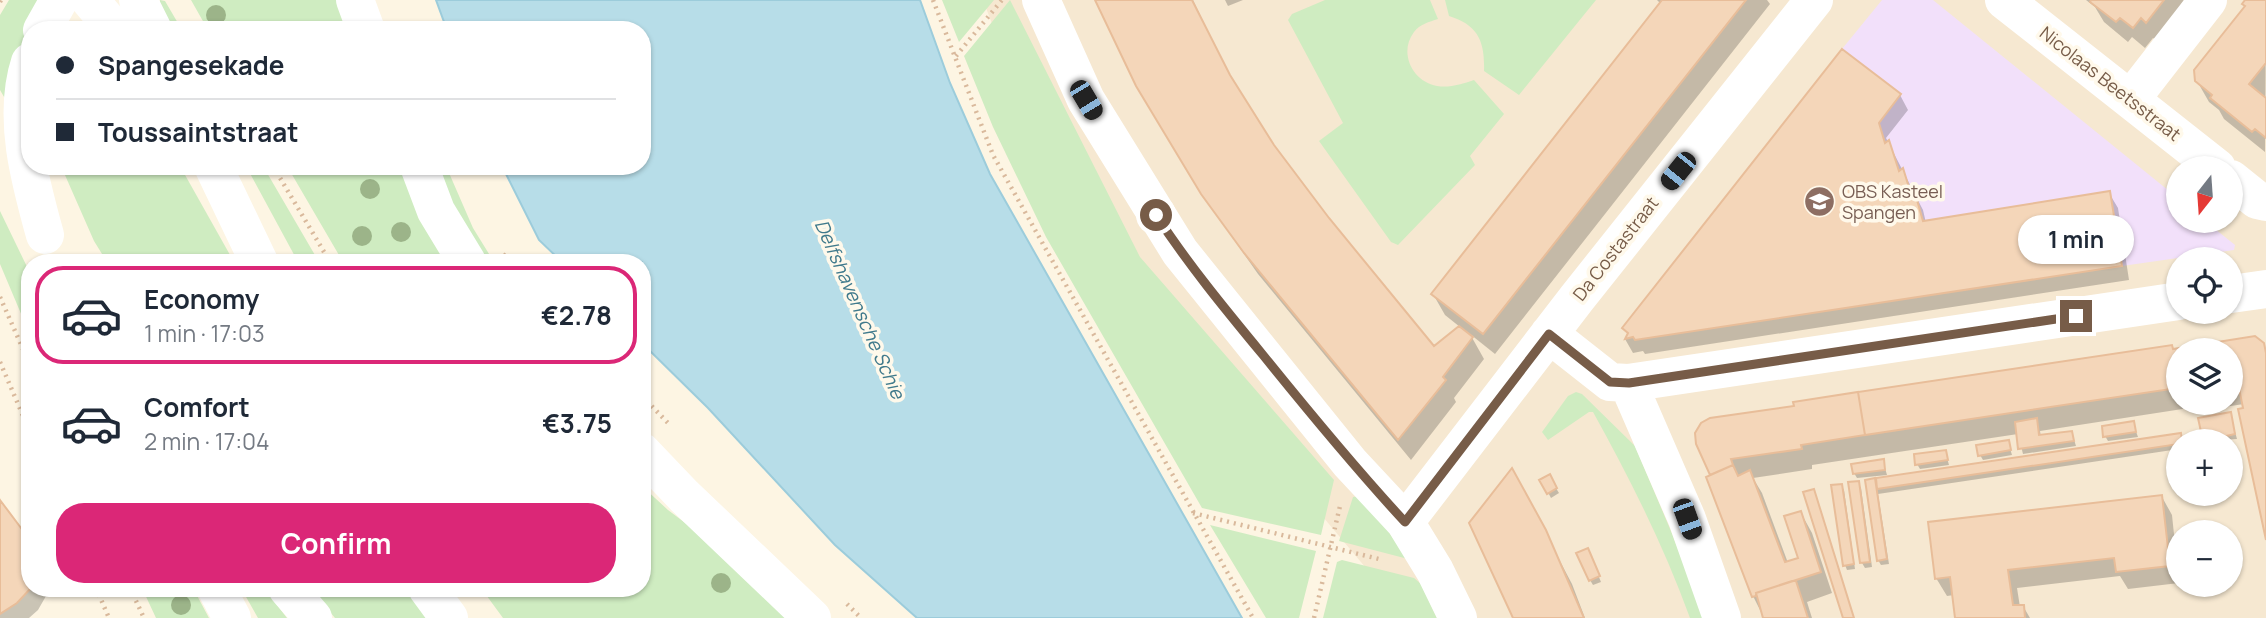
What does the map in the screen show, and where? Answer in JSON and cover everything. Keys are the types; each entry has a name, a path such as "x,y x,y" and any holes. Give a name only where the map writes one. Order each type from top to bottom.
{"street":[{"path":"47,21 59,0"},
{"path":"90,0 108,21"},
{"path":"138,0 148,21"},
{"path":"355,0 363,21"},
{"path":"1041,0 1086,100 1180,252 1350,463 1405,522 1436,571 1458,618"},
{"name":"Da Costastraat","path":"1405,522 1549,334 1814,0"},
{"name":"Nicolaas Beetsstraat","path":"2004,0 2202,156"},
{"path":"2131,99 2208,0"},
{"path":"0,153 52,249"},
{"path":"217,175 255,254"},
{"path":"422,175 436,211 462,254"},
{"path":"35,181 52,249"},
{"path":"2244,190 2257,200 2266,202"},
{"path":"2243,292 2266,289"},
{"path":"1549,334 1610,382 1629,383 2166,303"},
{"path":"1629,383 1687,519 1722,618"},
{"path":"651,461 812,618"},
{"path":"651,470 684,496"},
{"path":"221,597 232,618"},
{"path":"295,597 313,618"},
{"path":"434,597 449,618"}],"path":[{"path":"933,0 993,155 1253,618"},
{"path":"956,57 1002,0"},
{"path":"278,175 325,254"},
{"path":"0,297 21,345"},
{"path":"0,362 21,411"},
{"path":"1314,618 1350,463"},
{"path":"1193,513 1330,548 1436,571"},
{"path":"100,597 109,618"},
{"path":"134,597 144,618"}],"shaded area":[{"path":"983,0 2266,0 2266,618 1408,618 1175,341 1023,105"},
{"path":"1882,0 1933,0 2166,188 2166,233 2220,233 2235,247 2166,247 2166,260 2122,266 2110,191 1923,221 1915,193 1911,194 1899,171 1889,141 1885,143 1879,123 1901,94 1842,49"}],"green space":[{"path":"9,0 42,0 35,21 21,21 21,61 7,102 0,90 0,15"},
{"path":"160,0 165,1 177,21 166,21 160,8"},
{"path":"191,0 339,0 347,21 203,21"},
{"path":"942,0 994,0 959,42"},
{"path":"1010,0 1140,257 1334,480 1321,535 1202,508 1046,237 993,127 964,56"},
{"path":"1325,0 1430,0 1438,19 1416,29 1407,49 1410,65 1415,73 1421,79 1437,86 1451,86 1474,80 1504,114 1470,156 1475,165 1398,245 1391,242 1319,141 1343,123 1288,20 1292,14"},
{"path":"1445,0 1596,0 1519,95 1484,71 1483,51 1478,36 1467,24 1449,16"},
{"path":"65,175 185,175 230,254 102,254"},
{"path":"251,175 268,175 314,254 294,254"},
{"path":"292,175 408,175 445,254 338,254"},
{"path":"439,175 450,175 473,228 489,254 474,254"},
{"path":"0,211 21,254 21,314 0,264"},
{"path":"1576,392 1582,394 1635,446 1704,618 1690,618 1646,513 1593,412 1589,412 1548,440 1542,432 1568,396"},
{"path":"651,494 732,558 793,618 503,618 488,597 651,597"},
{"path":"1359,496 1371,507 1408,559 1339,541 1353,497"},
{"path":"1210,525 1316,551 1299,618 1266,618"},
{"path":"1342,560 1414,578 1421,584 1437,618 1323,618 1337,562"},
{"path":"146,597 198,597 209,618 156,618"},
{"path":"246,597 271,597 287,618 258,618"},
{"path":"318,597 413,597 428,618 335,618"}],"water":[{"name":"Delfshavensche Schie","path":"436,0 920,0 950,83 990,174 1242,618 917,618 835,545 708,408 651,352 651,254 554,254 539,240 506,175 651,175 651,21 444,21"}],"building":[{"path":"1095,0 1192,0 1230,75 1274,145 1329,218 1434,346 1459,326 1473,337 1443,377 1446,380 1398,440 1244,253 1201,194 1136,86"},
{"path":"1662,0 1746,0 1483,334 1431,294"},
{"path":"2164,0 2146,23 2141,18 2133,28 2120,18 2116,22 2090,2"},
{"path":"2245,0 2266,0 2266,63 2249,84 2266,98 2266,138 2255,129 2252,132 2210,98 2212,95 2195,81 2194,70 2245,6 2242,4"},
{"name":"OBS Kasteel Spangen","path":"1842,49 1901,94 1879,123 1885,143 1889,140 1899,171 1903,168 1911,194 1915,193 1923,221 2110,191 2122,266 1635,340 1633,337 1625,339 1628,333 1622,328"},
{"path":"2255,336 2264,343 2266,353 2266,540 2239,415 2243,415 2242,338"},
{"path":"2166,346 2166,390 1865,435 1858,392"},
{"path":"1858,392 1865,435 1801,445 1802,449 1731,459 1733,465 1710,475 1696,444 1695,433 1701,423 1710,418 1794,406 1793,402"},
{"path":"2232,415 2234,429 2200,429 2198,418"},
{"path":"2037,418 2039,435 2072,431 2074,441 2018,449 2015,422"},
{"path":"2134,421 2136,432 2103,437 2102,426"},
{"path":"2166,435 2166,446 1877,489 1876,478"},
{"path":"2009,440 2011,450 1978,456 1976,445"},
{"path":"1946,450 1948,460 1915,465 1914,454"},
{"path":"1884,459 1885,470 1853,474 1851,464"},
{"path":"1733,465 1738,476 1750,470 1785,562 1798,558 1784,516 1801,511 1821,572 1756,593 1756,596 1752,597 1706,477"},
{"path":"1512,468 1546,530 1584,618 1513,618 1469,523"},
{"path":"1550,474 1557,488 1547,494 1539,480"},
{"path":"1875,478 1887,559 1877,561 1865,480"},
{"path":"1859,481 1870,562 1860,563 1848,482"},
{"path":"1842,484 1854,564 1843,566 1831,485"},
{"path":"1814,489 1854,618 1843,618 1803,492"},
{"path":"2162,495 2166,566 2116,572 2114,558 2008,570 2013,605 2024,605 2025,618 1955,618 1950,577 1935,579 1928,522"},
{"path":"0,500 21,528 23,597 0,614"},
{"path":"1588,548 1600,576 1589,581 1576,553"},
{"path":"1796,581 1808,618 1763,618 1756,593"}],"place":[{"name":"OBS Kasteel Spangen","path":"1819,202"}],"route":[{"path":"1156,215 1180,252 1219,302 1350,463 1405,522 1549,334 1610,382 1629,383 2076,316"}]}
